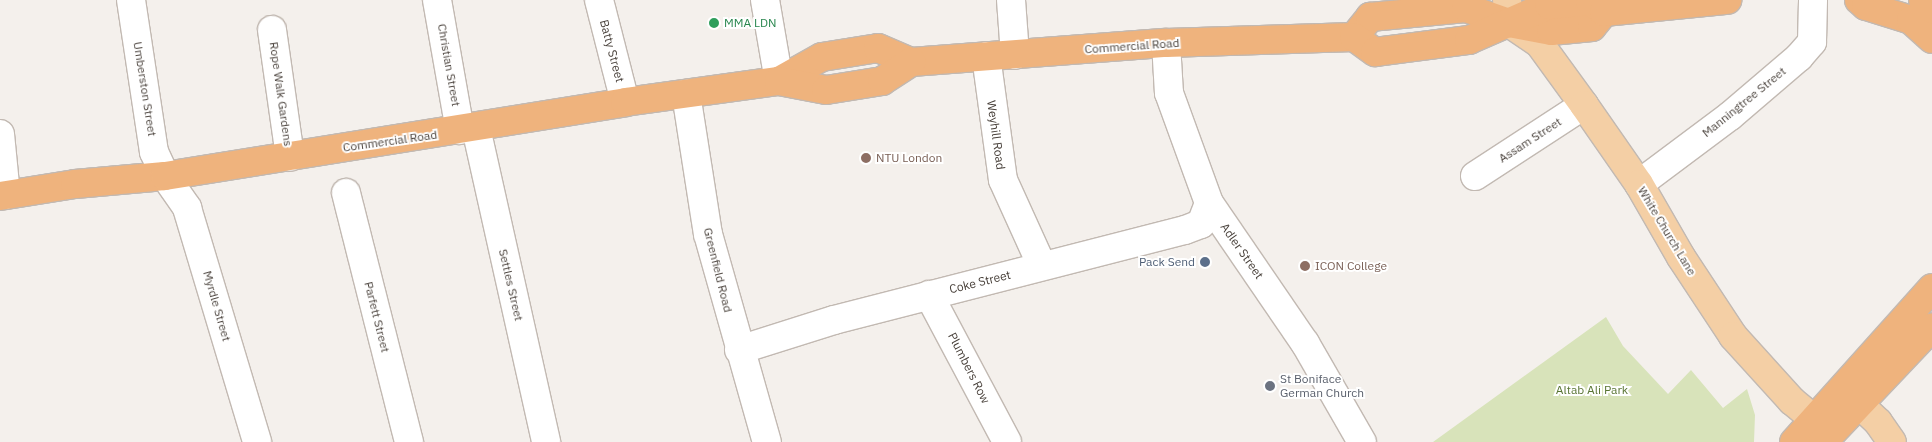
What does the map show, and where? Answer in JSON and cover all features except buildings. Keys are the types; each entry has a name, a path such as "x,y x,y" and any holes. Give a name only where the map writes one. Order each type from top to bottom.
{"highway":[{"name":"Commercial Road","path":"3,196 75,184 165,176 468,129 625,102 779,81 826,90 882,81 911,62 1166,43 1363,18 1375,52 1469,40 1508,12 1548,5 1590,1 1604,12 1727,0"},
{"path":"1859,0 1866,6 1911,20 1932,39"},
{"path":"1923,0 1932,9"},
{"path":"1794,442 1823,431 1852,397 1932,288"},
{"path":"1852,397 1932,327"}],"main road":[{"name":"White Church Lane","path":"1508,12 1539,43 1639,184 1681,257 1733,336 1762,371 1823,431"},
{"path":"1852,397 1892,442"}],"street":[{"name":"Umberston Street","path":"131,0 154,152 165,176"},
{"name":"Christian Street","path":"437,0 468,129"},
{"name":"Batty Street","path":"599,0 625,102"},
{"path":"765,0 779,81"},
{"path":"1011,0 1015,55"},
{"name":"Manningtree Street","path":"1639,184 1730,116 1799,57 1812,42 1813,0"},
{"name":"Rope Walk Gardens","path":"272,30 290,157"},
{"name":"Adler Street","path":"1166,43 1169,93 1208,203 1305,343 1362,442"},
{"name":"Weyhill Road","path":"986,56 1003,180 1042,266"},
{"name":"Greenfield Road","path":"686,94 708,234 739,350 767,442"},
{"name":"Assam Street","path":"1475,176 1584,105"},
{"name":"Settles Street","path":"468,129 546,442"},
{"path":"0,134 3,196"},
{"name":"Myrdle Street","path":"165,176 187,208 257,442"},
{"name":"Parfett Street","path":"346,193 409,442"},
{"name":"Coke Street","path":"739,350 930,294 1201,224 1208,203"},
{"name":"Plumbers Row","path":"930,294 1007,442"}],"green space":[{"name":"Altab Ali Park","path":"1606,317 1623,346 1668,394 1691,370 1723,408 1747,389 1755,415 1754,442 1433,442"}],"place":[{"name":"MMA LDN","path":"714,23"},
{"name":"NTU London","path":"866,158"},
{"name":"Pack Send","path":"1205,262"},
{"name":"ICON College","path":"1305,266"},
{"name":"St Boniface German Church","path":"1270,386"}]}
